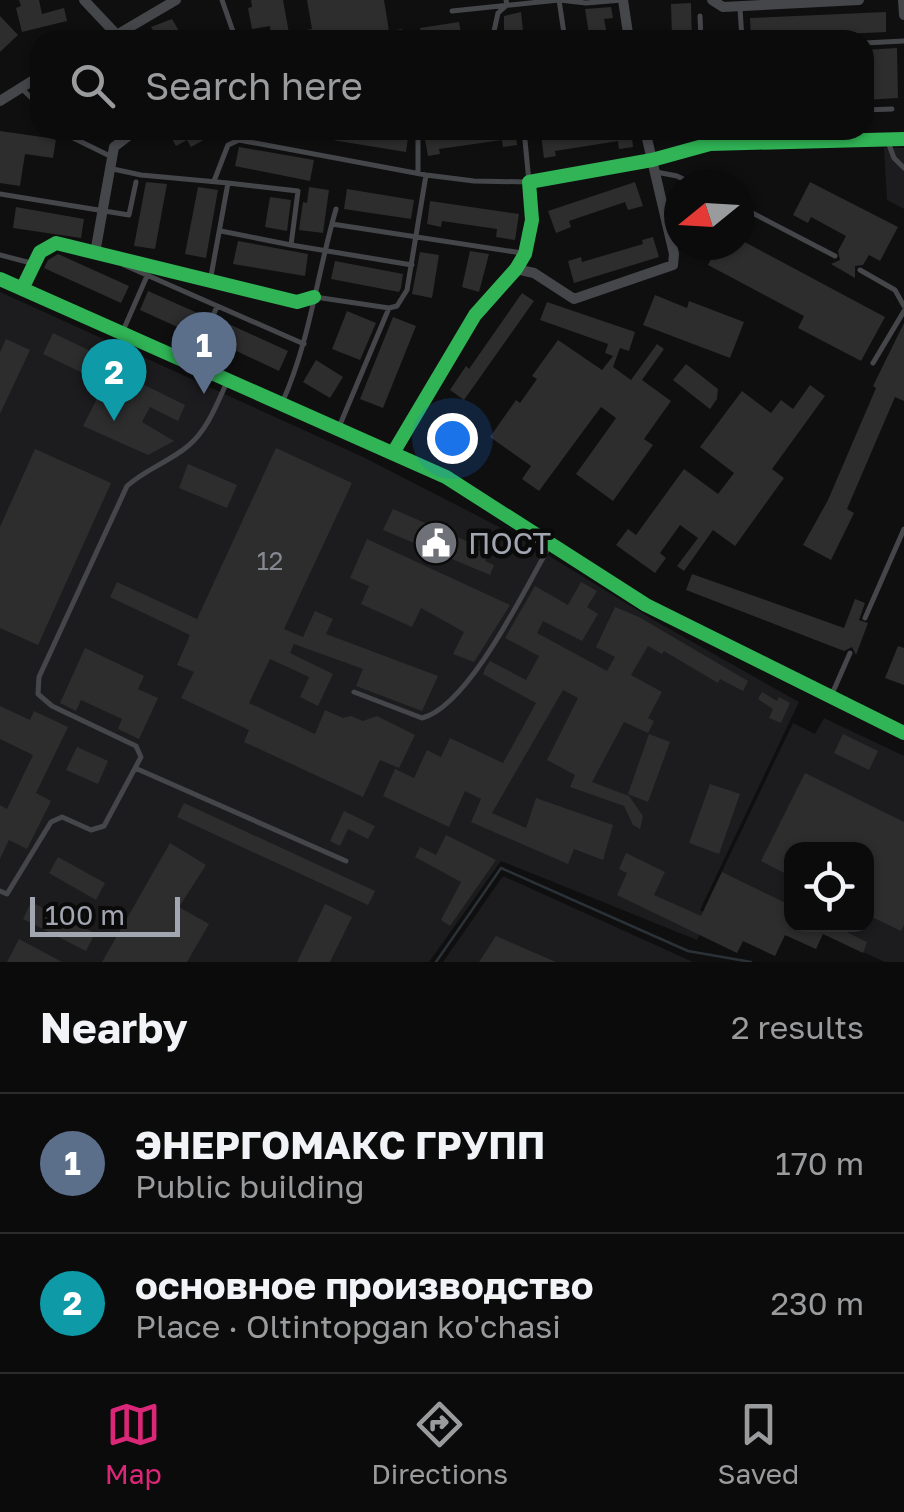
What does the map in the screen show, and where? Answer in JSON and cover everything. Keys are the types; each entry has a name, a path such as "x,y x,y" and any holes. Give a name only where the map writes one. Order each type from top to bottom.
{"street":[{"path":"84,0 107,30"},
{"path":"124,30 176,0"},
{"path":"622,0 627,30"},
{"path":"712,0 723,8 859,0"},
{"path":"904,0 904,15"},
{"path":"0,101 30,82"},
{"path":"874,140 904,139"},
{"path":"96,253 111,162 119,140"},
{"path":"516,269 534,273 574,299 673,265 674,254 647,140"},
{"path":"393,453 475,315 525,254 532,220 529,182 653,166 700,140"},
{"path":"22,289 40,252 56,243 297,302 314,297"},
{"path":"0,279 446,477 646,606 904,732"}],"lane":[{"path":"222,0 232,30"},
{"path":"558,0 563,30"},
{"path":"452,10 506,3 622,0"},
{"path":"494,30 498,13 506,3"},
{"path":"740,6 741,30"},
{"path":"700,16 701,30"},
{"path":"874,42 904,41"},
{"path":"21,88 30,97"},
{"path":"874,110 892,110"},
{"path":"72,140 141,175 298,191 291,244"},
{"path":"214,181 228,145 239,140 418,174 529,182 525,140"},
{"path":"418,140 418,174"},
{"path":"887,140 894,158 904,168"},
{"path":"653,166 664,171"},
{"path":"314,297 388,308 404,300 426,175"},
{"path":"0,194 129,214 136,182"},
{"path":"210,280 228,183"},
{"path":"281,406 300,362 336,209"},
{"path":"754,214 835,256"},
{"path":"332,224 525,254"},
{"path":"221,231 323,252 412,264"},
{"path":"0,255 34,264"},
{"path":"124,262 124,266 304,344"},
{"path":"860,270 895,290 904,308 873,363"},
{"path":"122,334 147,276"},
{"path":"193,366 216,306"},
{"path":"338,430 388,308"},
{"path":"0,890 8,894 51,822 62,817 91,830 104,826 141,757 136,746 52,706 38,694 39,678 128,486 140,474 190,445 210,418 227,382"},
{"path":"865,618 904,529"},
{"path":"354,692 422,718 434,715 472,676 551,544"},
{"path":"830,697 850,653"},
{"path":"136,768 346,861"}],"shaded area":[{"path":"884,148 904,148 904,209 887,200"},
{"path":"0,292 363,457 515,535 657,622 799,702 700,910 709,915 697,940 501,861 429,962 0,962"},
{"path":"824,718 904,756 904,962 885,962 823,934 816,949 785,935 775,956 743,941 704,909 793,723 815,734"},
{"path":"503,876 693,962 443,962"}],"building":[{"path":"19,0 39,0 42,14 64,8 67,21 22,32 16,8 21,6"},
{"path":"251,0 283,0 288,30 270,30 270,26 252,29 248,8 252,7"},
{"path":"307,0 384,0 389,30 306,30 312,29"},
{"path":"691,3 692,30 672,30 671,4"},
{"path":"611,7 613,18 604,19 606,30 588,30 585,9"},
{"path":"521,12 523,30 504,30 504,16"},
{"path":"886,12 886,32 751,30 750,18"},
{"path":"0,16 18,35 0,52"},
{"path":"172,19 179,30 153,30 151,27"},
{"path":"459,22 460,30 420,30"},
{"path":"897,48 898,98 874,99 874,49"},
{"path":"0,131 30,135 30,140 56,140 53,158 25,154 20,186 0,183"},
{"path":"332,140 408,140 406,152"},
{"path":"425,140 502,140 439,149 440,154 428,156"},
{"path":"502,140 516,140 517,145 503,147"},
{"path":"542,140 632,140 633,147 619,149 618,141 555,151 556,156 544,158"},
{"path":"239,147 314,160 310,181 235,166"},
{"path":"146,182 167,184 155,249 134,246"},
{"path":"635,182 643,206 628,210 625,202 569,221 571,227 556,233 548,211"},
{"path":"810,182 898,227 880,261 869,255 863,265 855,266 855,278 831,264 840,260 838,251 846,236 811,217 808,223 793,215"},
{"path":"198,187 218,190 206,258 185,254"},
{"path":"309,187 329,190 323,233 299,230"},
{"path":"347,189 414,200 411,219 344,209"},
{"path":"270,197 291,200 287,231 265,227"},
{"path":"430,201 519,214 515,240 496,237 497,229 442,221 441,227 427,224"},
{"path":"16,207 84,219 81,238 13,228"},
{"path":"653,237 659,257 574,283 568,261 581,257 582,262 643,244 642,240"},
{"path":"238,241 308,254 305,276 233,264"},
{"path":"754,247 885,317 861,361 798,328 804,316 708,265 710,260 754,260"},
{"path":"470,251 489,254 479,292 462,287"},
{"path":"420,252 439,255 432,298 412,294"},
{"path":"58,254 129,286 121,303 44,268"},
{"path":"335,261 403,274 401,288 399,292 331,279"},
{"path":"148,291 202,315 193,334 140,310"},
{"path":"522,293 534,301 464,400 450,390"},
{"path":"655,295 687,308 689,301 744,322 730,358 643,325"},
{"path":"547,302 635,332 629,351 620,348 613,367 631,380 657,344 664,349 642,380 671,401 644,439 653,445 613,501 576,474 616,418 601,407 539,491 522,479 531,466 490,437 516,400 520,403 537,379 532,376 558,340 602,370 613,356 605,353 608,344 540,320"},
{"path":"347,311 376,323 360,360 332,349"},
{"path":"393,317 416,326 383,408 360,399"},
{"path":"220,320 288,351 279,371 211,339"},
{"path":"904,323 904,401 895,397 847,509 854,513 831,560 803,545 828,500 876,388 873,386"},
{"path":"53,333 99,355 89,376 43,354"},
{"path":"6,339 30,350 0,414 0,352"},
{"path":"316,360 343,377 330,398 303,382"},
{"path":"686,364 718,389 710,409 673,380"},
{"path":"112,369 185,405 178,421 150,407 142,422 174,441 148,455 83,426"},
{"path":"810,385 825,396 772,469 784,478 735,546 713,530 684,571 677,566 698,538 680,525 660,553 666,558 655,573 616,545 628,529 636,535 684,469 718,494 734,473 700,447 742,391 771,413 781,400 793,409"},
{"path":"276,448 352,483 284,629 303,637 315,611 333,619 326,634 438,676 422,711 356,686 363,669 294,644 290,653 333,674 318,706 300,697 309,677 270,659 249,703 315,734 325,710 363,721 377,716 415,735 399,768 380,760 363,797 244,742 249,730 181,698 194,672 177,665 190,635 110,597 117,582 197,619"},
{"path":"35,449 111,483 38,645 0,628 0,527"},
{"path":"188,464 237,485 227,508 179,488"},
{"path":"393,509 480,547 478,550 488,555 485,561 494,565 490,575 383,530"},
{"path":"367,539 510,605 474,662 453,654 464,632 421,608 412,627 361,604 369,586 350,578"},
{"path":"692,574 844,628 855,599 865,603 859,620 868,623 856,655 852,647 844,651 686,590"},
{"path":"581,582 597,591 587,607 598,614 582,641 543,621 537,633 607,671 615,657 596,647 615,607 748,681 743,691 720,679 718,683 664,651 662,654 648,646 631,675 662,692 648,718 654,721 648,733 624,722 592,782 629,796 643,816 640,829 633,825 624,806 570,787 575,775 547,760 578,698 563,690 492,813 526,828 536,798 613,825 603,860 574,849 568,864 471,822 481,799 465,791 449,827 383,796 395,769 414,778 427,750 441,757 450,738 503,763 536,703 483,674 486,667 490,661 526,680 539,656 505,638 535,586 568,605"},
{"path":"898,646 904,648 904,685 885,678"},
{"path":"85,648 144,676 138,689 158,698 139,739 118,729 122,719 81,700 76,711 60,703"},
{"path":"762,692 790,703 781,723 769,718 773,709 758,699"},
{"path":"0,706 30,720 34,711 68,727 36,793 51,801 27,849 9,840 0,859 0,805 7,809 33,755 0,739"},
{"path":"649,734 670,742 648,802 628,794"},
{"path":"843,734 878,751 869,770 834,753"},
{"path":"77,747 108,761 98,784 66,770"},
{"path":"805,773 904,822 904,925 901,931 874,918 874,842 784,842 784,873 761,861"},
{"path":"710,784 740,794 719,854 689,843"},
{"path":"184,803 375,891 368,905 177,817"},
{"path":"344,811 375,826 368,839 348,829 340,846 330,841"},
{"path":"446,835 496,860 450,926 441,920 461,882 415,857 420,847 436,855"},
{"path":"170,843 206,865 179,907 209,924 187,962 102,962"},
{"path":"626,853 665,872 654,895 701,916 722,872 784,902 784,932 846,932 867,942 863,953 823,934 816,949 785,935 775,956 743,941 737,953 617,895 627,873 619,869"},
{"path":"58,857 105,883 96,900 49,873"},
{"path":"31,902 95,933 86,951 23,919"},
{"path":"325,904 352,917 330,962 297,962"},
{"path":"496,936 556,962 479,962"},
{"path":"19,939 62,962 7,962"}],"waterway":[{"path":"436,962 501,868 688,951 751,962"}],"traffic: fast":[{"path":"874,140 904,139"},
{"path":"393,453 475,315 525,254 532,220 529,182 652,160 710,144 865,140"},
{"path":"22,289 40,252 56,243 297,302 314,297"},
{"path":"0,279 446,477 646,605 904,733"}],"place":[{"name":"ЭНЕРГОМАКС ГРУПП","path":"204,394"},
{"name":"основное производство","path":"114,421"},
{"name":"ПОСТ","path":"436,543"}]}
